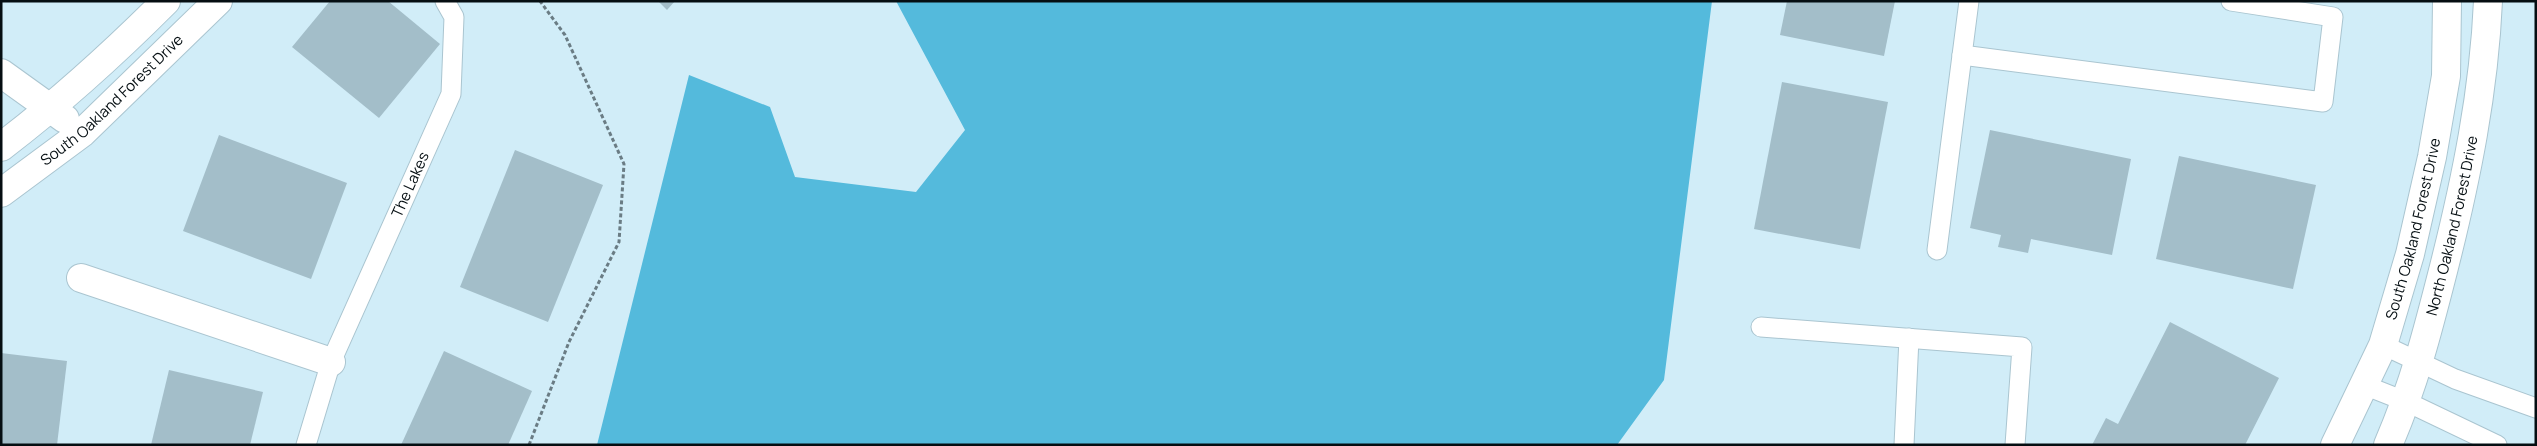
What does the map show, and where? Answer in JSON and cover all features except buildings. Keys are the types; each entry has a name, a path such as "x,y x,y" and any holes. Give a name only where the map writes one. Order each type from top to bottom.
{"street":[{"name":"South Oakland Forest Drive","path":"1,147 52,108 106,62 166,1"},
{"name":"South Oakland Forest Drive","path":"1,193 82,133 218,1"},
{"name":"South Oakland Forest Drive","path":"2335,445 2383,345 2410,254 2432,157 2446,76 2447,1"},
{"name":"North Oakland Forest Drive","path":"2388,445 2407,402 2420,363 2470,161 2482,76 2488,1"},
{"path":"1,73 52,108 82,133"},
{"path":"81,278 331,362"}],"lane":[{"name":"The Lakes","path":"306,445 331,362 451,94 454,17 445,1"},
{"path":"1937,250 1969,1"},
{"path":"1962,55 2323,102 2333,17 2231,1"},
{"path":"1761,327 2022,347 2016,445"},
{"path":"1904,445 1909,338"},
{"path":"2383,345 2455,379 2536,408"},
{"path":"2364,385 2407,402 2498,445"}],"path":[{"path":"529,445 569,342 619,242 624,164 565,35 540,1"}],"water":[{"path":"896,1 1712,1 1664,380 1617,445 597,445 689,75 770,107 795,177 916,192 965,130"}]}
